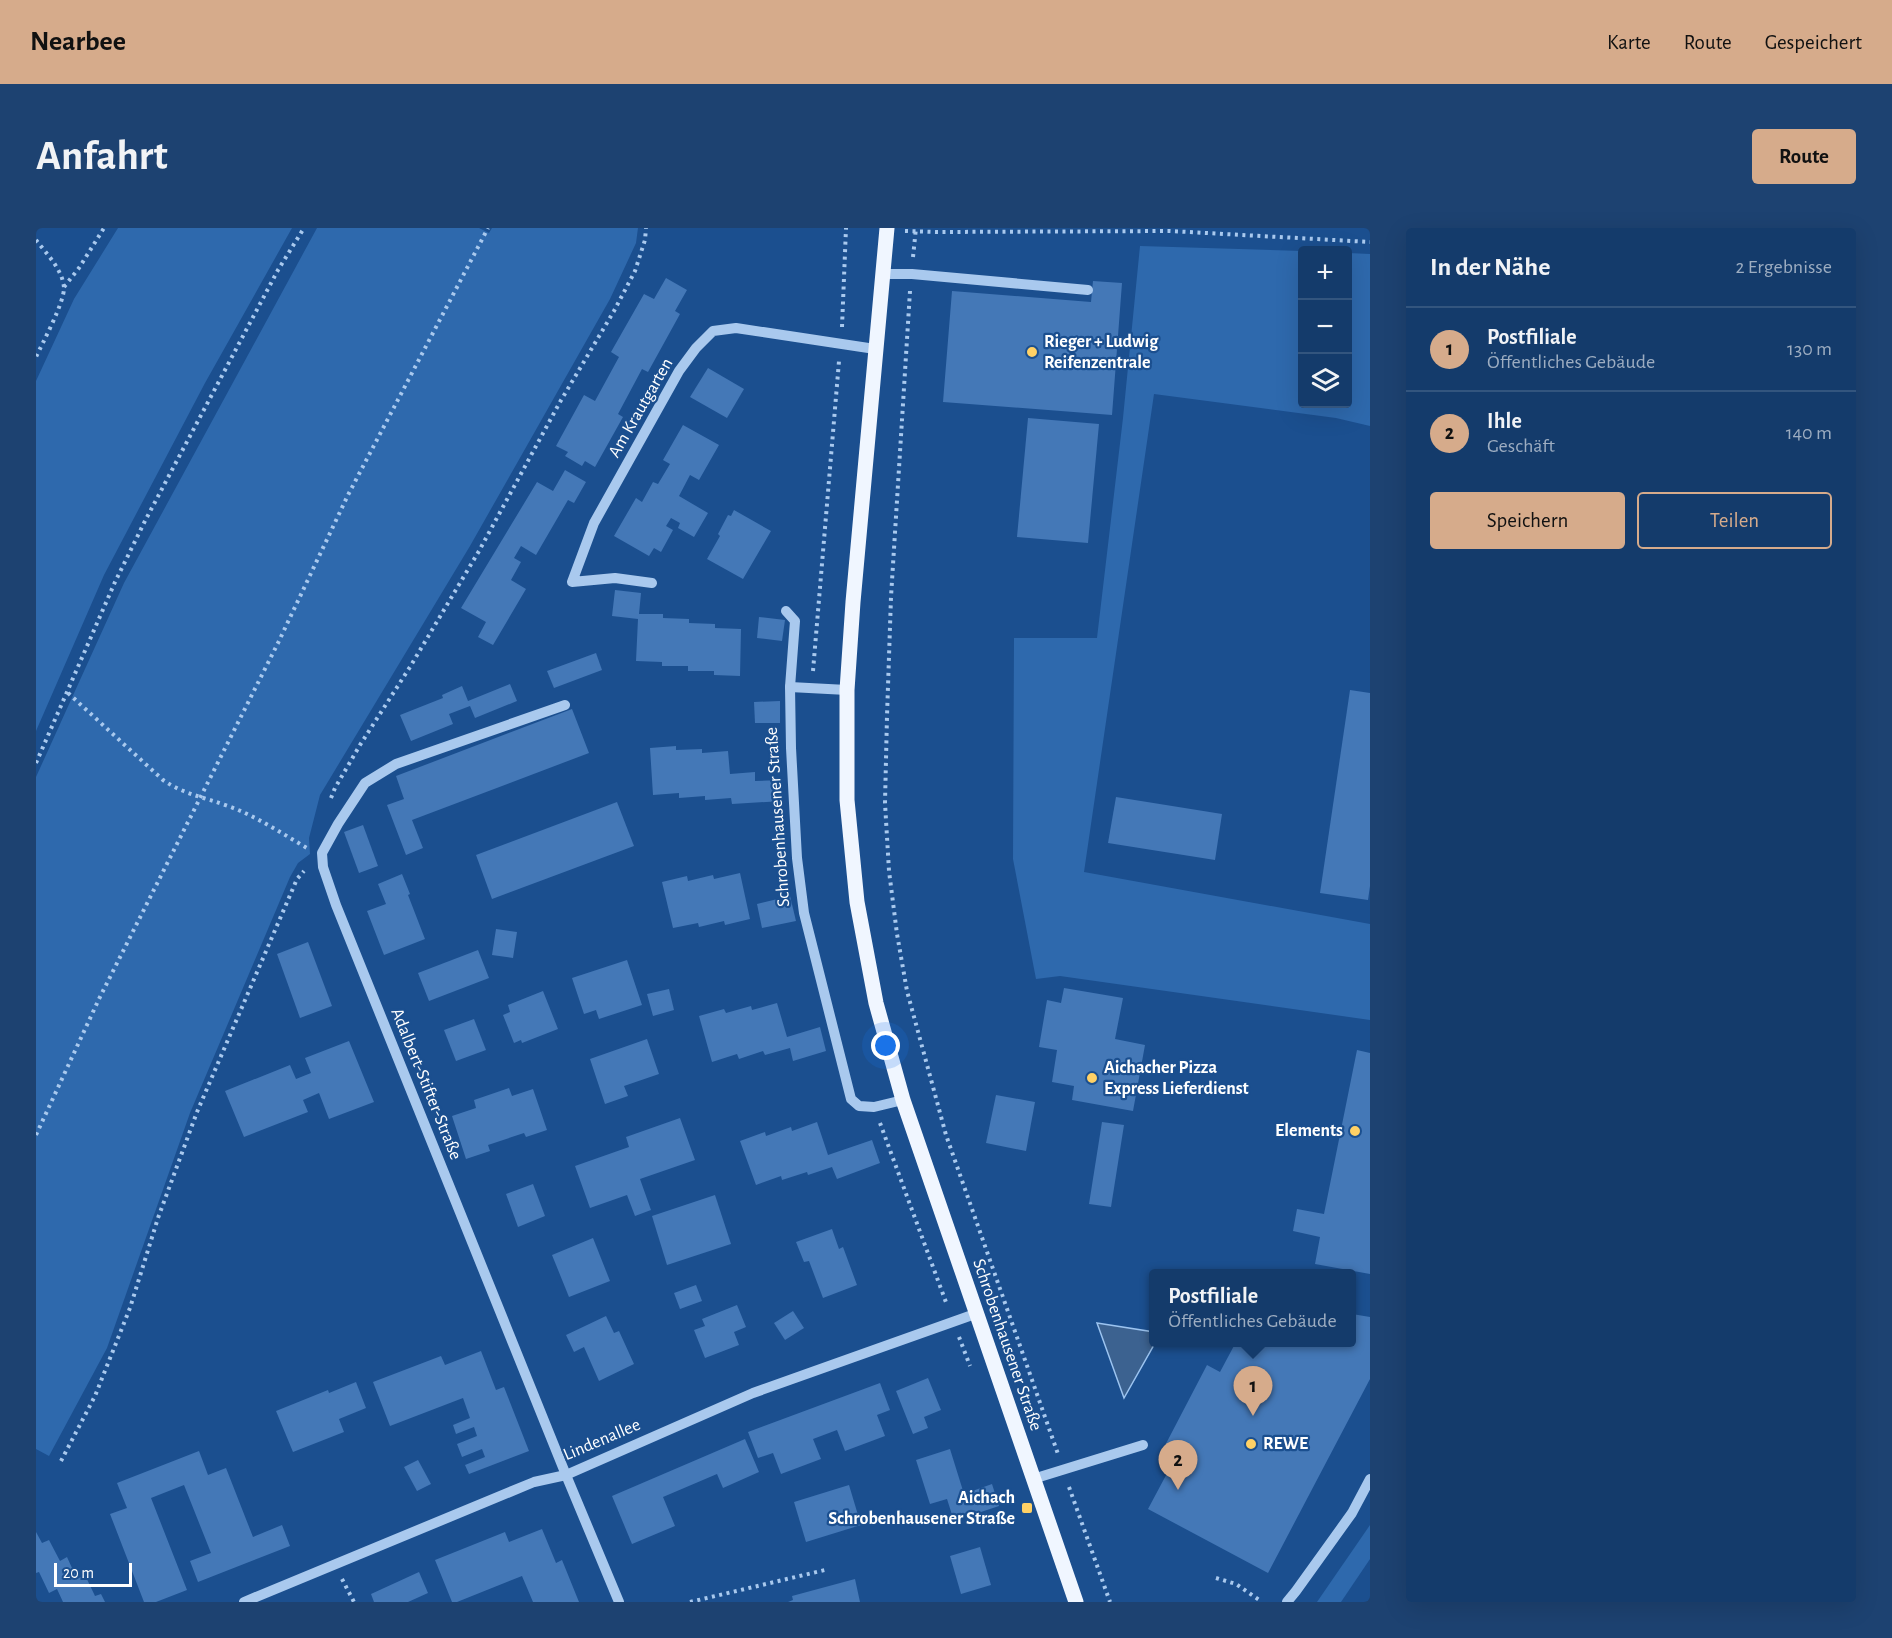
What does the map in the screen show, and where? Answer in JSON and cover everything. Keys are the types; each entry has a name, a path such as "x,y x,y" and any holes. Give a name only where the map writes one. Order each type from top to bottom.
{"main road":[{"name":"Schrobenhausener Straße","path":"887,229 847,690 847,800 857,902 876,1003 903,1100 1076,1602"}],"street":[{"path":"882,274 912,274 1088,290"},
{"name":"Am Krautgarten","path":"652,584 615,578 572,582 594,523 679,371 696,348 713,332 736,328 875,349"},
{"name":"Schrobenhausener Straße","path":"786,611 795,621 790,687 791,748 797,858 804,913 851,1099 859,1106 874,1107 903,1100"},
{"path":"790,687 847,690"},
{"path":"322,853 365,783 396,764 565,705"},
{"name":"Adalbert-Stifter-Straße","path":"322,853 323,867 336,905 619,1602"},
{"name":"Lindenallee","path":"244,1602 534,1482 566,1474 753,1393 975,1314"},
{"path":"1033,1479 1143,1445"},
{"path":"1287,1602 1352,1513 1370,1479"}],"path":[{"path":"36,357 64,288 104,228"},
{"path":"36,763 115,582 146,519 273,280 304,228"},
{"path":"36,1135 99,999 278,643 348,495 488,228"},
{"path":"331,798 360,745 410,667 479,551 560,402 614,311 635,271 645,240 646,228"},
{"path":"887,229 1170,231 1370,242"},
{"path":"916,230 893,551 886,716 885,803 889,871 897,934 907,991 946,1134 1110,1602"},
{"path":"36,240 59,272 64,288"},
{"path":"60,1461 95,1396 130,1308 158,1218 197,1112 297,879 322,853 308,849 258,819 229,806 180,791 163,780 68,693"},
{"path":"335,1565 354,1602"},
{"path":"690,1602 825,1570"},
{"path":"1216,1578 1236,1584 1262,1602"}],"shaded area":[{"path":"118,228 292,228 205,383 104,575 36,731 36,381 74,299"},
{"path":"317,228 479,228 489,233 492,228 638,228 636,243 610,299 470,546 320,795 309,838 310,854 298,863 290,877 190,1113 107,1348 49,1456 36,1449 36,777 124,583"},
{"path":"1140,246 1298,251 1298,408 1352,408 1352,253 1370,254 1370,426 1336,418 1154,394 1084,872 1370,924 1370,1020 1060,976 1036,979 1013,859 1014,638 1097,638 1123,418"},
{"path":"1097,1323 1149,1331 1149,1347 1153,1347 1124,1398"},
{"path":"1370,1525 1370,1559 1341,1602 1317,1602"}],"building":[{"path":"666,278 687,290 675,311 680,314 648,372 642,369 618,414 623,417 595,467 585,461 582,466 565,456 568,452 556,446 584,395 595,401 619,357 611,352 644,294 654,299"},
{"name":"Rieger + Ludwig Reifenzentrale","path":"1093,281 1122,283 1112,415 943,402 952,291 1091,302"},
{"path":"708,368 744,389 727,418 690,397"},
{"path":"1028,418 1099,424 1088,543 1017,537"},
{"path":"683,425 719,445 699,480 690,475 679,496 708,513 694,537 678,528 680,523 671,518 666,526 673,530 661,552 654,548 649,556 614,536 636,498 642,502 653,482 658,484 670,464 663,460"},
{"path":"565,470 586,482 574,503 568,500 536,555 521,546 514,558 521,562 511,580 526,589 493,645 478,637 486,622 461,608 537,482 553,491"},
{"path":"734,510 771,531 743,579 707,559 720,536 718,534 728,515 731,516"},
{"path":"615,590 641,593 639,614 663,614 663,618 689,619 689,623 715,624 715,628 741,629 740,676 714,675 714,671 688,671 688,666 662,666 662,662 636,661 638,619 612,616"},
{"path":"759,617 785,620 782,641 757,638"},
{"path":"596,653 602,670 554,688 547,671"},
{"path":"510,684 517,701 475,718 470,706 449,714 453,724 411,741 400,715 443,698 442,695 462,686 468,701"},
{"path":"1350,690 1370,693 1370,886 1368,900 1320,893"},
{"path":"780,701 780,723 755,723 754,702"},
{"path":"572,709 589,753 412,820 423,848 406,855 387,805 404,799 396,776"},
{"path":"676,746 676,750 702,749 702,753 728,751 730,774 755,772 755,781 781,780 783,801 732,804 731,798 705,800 705,796 679,798 679,793 653,795 650,748"},
{"path":"1116,797 1222,814 1215,860 1108,843"},
{"path":"617,802 634,846 492,899 476,855"},
{"path":"363,825 378,866 359,873 344,832"},
{"path":"740,873 750,919 725,925 724,921 699,927 698,923 673,928 662,882 687,876 688,881 713,875 714,879"},
{"path":"402,874 425,939 384,955 367,911 386,904 378,884"},
{"path":"790,896 796,921 762,928 757,904"},
{"path":"496,929 517,932 513,958 492,955"},
{"path":"308,942 332,1006 300,1018 277,954"},
{"path":"478,950 489,978 429,1001 418,973"},
{"path":"627,960 642,1005 599,1019 596,1010 584,1014 572,978"},
{"path":"1064,988 1123,998 1115,1039 1145,1045 1133,1111 1072,1100 1074,1086 1052,1082 1057,1050 1039,1047 1047,1000 1061,1003"},
{"path":"669,989 674,1010 653,1016 647,994"},
{"path":"543,991 558,1029 522,1043 521,1040 514,1043 503,1015 510,1012 508,1005"},
{"path":"777,1003 787,1037 820,1027 826,1051 793,1061 790,1048 765,1055 763,1051 739,1059 737,1054 712,1062 699,1016 724,1009 726,1013 751,1006 752,1010"},
{"path":"474,1019 486,1050 456,1061 444,1030"},
{"path":"647,1039 659,1074 624,1086 628,1096 605,1104 590,1059"},
{"path":"349,1041 374,1102 329,1119 319,1093 303,1100 308,1112 244,1137 225,1091 290,1065 296,1079 311,1073 305,1058"},
{"name":"Elements","path":"1357,1050 1370,1053 1370,1274 1356,1271 1356,1269 1315,1264 1320,1237 1293,1231 1297,1209 1324,1214"},
{"path":"509,1088 512,1096 533,1089 547,1130 526,1137 524,1133 488,1145 490,1151 466,1159 452,1116 476,1108 474,1100"},
{"path":"996,1095 1035,1102 1026,1151 986,1143"},
{"path":"680,1118 695,1160 640,1179 651,1210 635,1216 627,1195 590,1208 575,1166 629,1147 626,1137"},
{"path":"817,1122 828,1155 872,1140 880,1163 837,1179 832,1167 782,1180 781,1176 756,1185 740,1141 765,1132 766,1136 791,1127 792,1131"},
{"path":"1102,1122 1124,1125 1111,1207 1089,1204"},
{"path":"533,1184 545,1216 518,1227 506,1194"},
{"path":"715,1195 731,1244 667,1265 652,1216"},
{"path":"832,1229 839,1249 843,1247 857,1285 823,1298 809,1261 804,1262 796,1242"},
{"path":"593,1238 610,1281 569,1297 552,1255"},
{"path":"696,1285 702,1301 680,1309 674,1293"},
{"path":"737,1305 746,1327 734,1332 739,1345 705,1358 694,1330 705,1326 702,1319"},
{"path":"793,1311 804,1328 785,1340 774,1323"},
{"name":"REWE","path":"1356,1315 1370,1317 1370,1379 1268,1573 1148,1509 1172,1464 1159,1457 1207,1365 1220,1372 1233,1347 1356,1347"},
{"path":"606,1316 614,1333 619,1331 634,1364 599,1381 584,1347 574,1352 566,1335"},
{"path":"481,1351 496,1390 504,1387 529,1451 469,1474 465,1465 485,1457 482,1449 462,1457 457,1444 477,1436 474,1427 456,1434 453,1425 470,1418 463,1398 390,1426 373,1382 441,1356 445,1365"},
{"path":"928,1378 941,1410 924,1417 928,1428 913,1434 896,1391"},
{"path":"356,1382 366,1408 339,1419 344,1432 293,1452 276,1411 328,1390 329,1393"},
{"path":"880,1383 890,1410 877,1415 885,1436 845,1451 837,1430 813,1439 821,1459 781,1474 773,1453 758,1458 748,1432"},
{"path":"745,1439 759,1472 723,1488 717,1474 663,1497 675,1526 632,1544 612,1496"},
{"path":"950,1449 964,1494 992,1484 999,1506 954,1521 947,1499 930,1504 916,1460"},
{"path":"199,1451 208,1475 226,1468 253,1537 282,1525 290,1546 198,1582 190,1561 211,1553 184,1485 151,1498 187,1590 156,1602 144,1602 110,1514 127,1508 117,1483"},
{"path":"418,1460 431,1484 417,1491 404,1467"},
{"path":"849,1485 861,1525 806,1542 794,1502"},
{"path":"542,1529 556,1563 562,1560 579,1602 533,1602 522,1576 452,1602 435,1560 505,1532 509,1542"},
{"path":"36,1532 42,1543 49,1540 60,1561 67,1557 77,1579 85,1575 95,1596 101,1594 105,1602 63,1602 57,1589 49,1593 39,1572 36,1573"},
{"path":"980,1547 991,1585 961,1594 950,1556"},
{"path":"419,1572 428,1593 408,1602 374,1602 371,1594"},
{"path":"855,1579 860,1602 788,1602 793,1600 792,1596"}],"place":[{"name":"Rieger + Ludwig Reifenzentrale","path":"1032,352"},
{"name":"Aichacher Pizza Express Lieferdienst","path":"1092,1078"},
{"name":"Elements","path":"1355,1131"},
{"name":"Postfiliale","path":"1253,1416"},
{"name":"REWE","path":"1251,1444"},
{"name":"Ihle","path":"1178,1490"},
{"name":"Aichach Schrobenhausener Straße","path":"1027,1508"}]}
